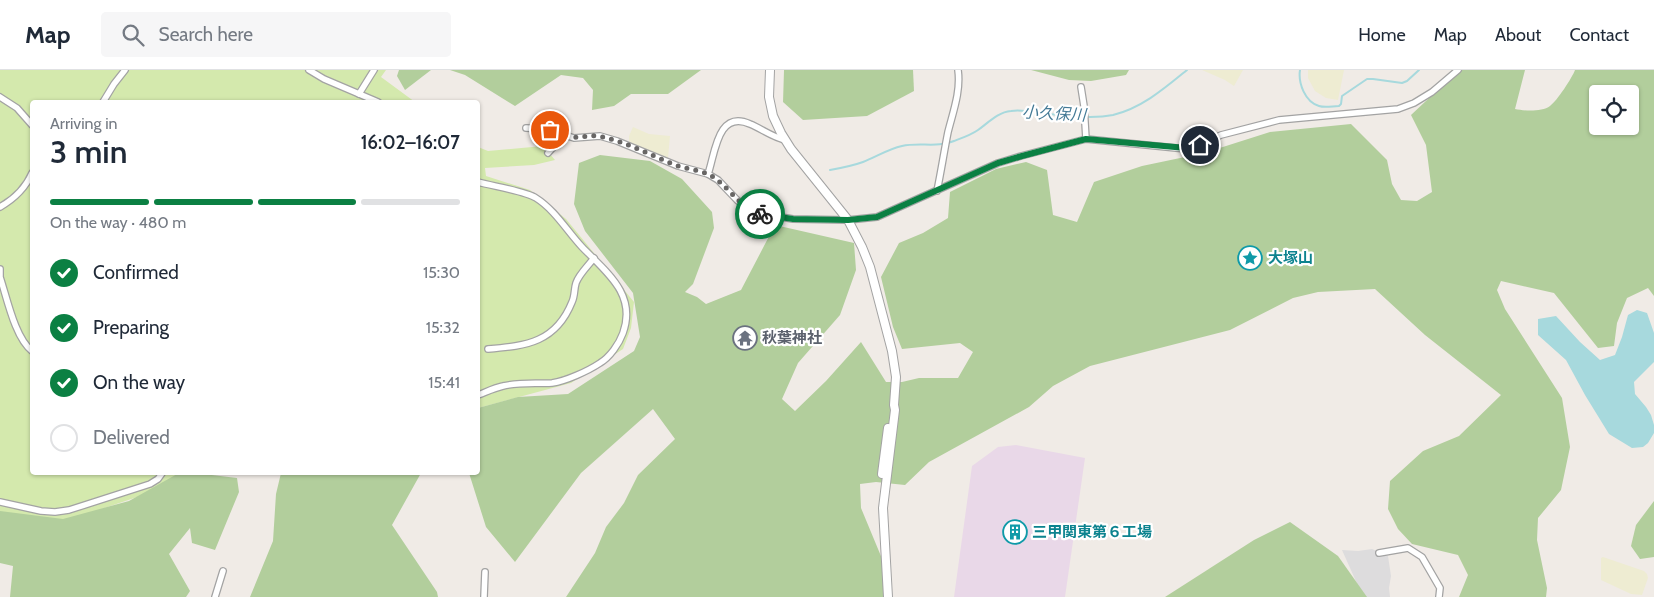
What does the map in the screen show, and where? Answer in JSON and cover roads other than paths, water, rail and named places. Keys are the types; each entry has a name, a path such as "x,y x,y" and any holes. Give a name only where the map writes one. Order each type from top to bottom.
{"street":[{"path":"104,100 125,70"},
{"path":"309,70 324,79 373,100"},
{"path":"359,94 374,70"},
{"path":"770,70 769,90 771,109 777,126 785,140 848,220 868,262 890,342 895,367 894,405 891,410 880,487 878,516 883,574 888,597"},
{"path":"938,191 957,95 958,70"},
{"path":"526,128 546,129 574,138 600,136 616,140 678,166 708,174 718,180 737,200 757,213 793,219 848,220 877,217 998,163 1086,139 1186,148 1200,145 1221,135 1279,120 1398,109 1414,103 1432,92 1458,70"},
{"path":"1081,87 1086,139"},
{"path":"0,97 18,108 30,123"},
{"path":"708,174 715,142 720,134 734,121 740,120 778,139 785,140"},
{"path":"548,153 556,144 560,134"},
{"path":"0,207 15,197 30,179"},
{"path":"480,183 535,197 551,211 621,290 627,316 620,341 613,351 601,362 564,380 552,383 523,383 503,386 480,394"},
{"path":"488,349 528,344 554,331 573,300 579,276 594,258"},
{"path":"0,269 0,277 19,334 30,350"},
{"path":"0,502 41,511 69,510 150,484 161,475"},
{"path":"1379,553 1408,548 1422,557 1440,588 1439,597"},
{"path":"215,597 223,571"},
{"path":"484,597 485,572"}],"water":[{"path":"1637,310 1647,313 1654,333 1654,362 1634,382 1635,394 1651,415 1654,433 1643,447 1632,448 1609,434 1566,360 1538,335 1538,319 1556,316 1600,360 1615,355 1628,315"}],"waterway":[{"name":"小久保川","path":"830,170 859,163 902,146 948,143 978,130 997,116 1006,112 1021,110 1081,117 1097,117 1124,112 1134,108 1162,90 1187,70"},
{"name":"小久保川","path":"1300,70 1301,86 1306,96 1314,104 1326,107 1339,106 1342,96 1367,79 1402,83 1419,70"}],"place":[{"name":"大塚山","path":"1250,258"},
{"name":"秋葉神社","path":"745,338"},
{"name":"三甲関東第６工場","path":"1015,532"}]}
